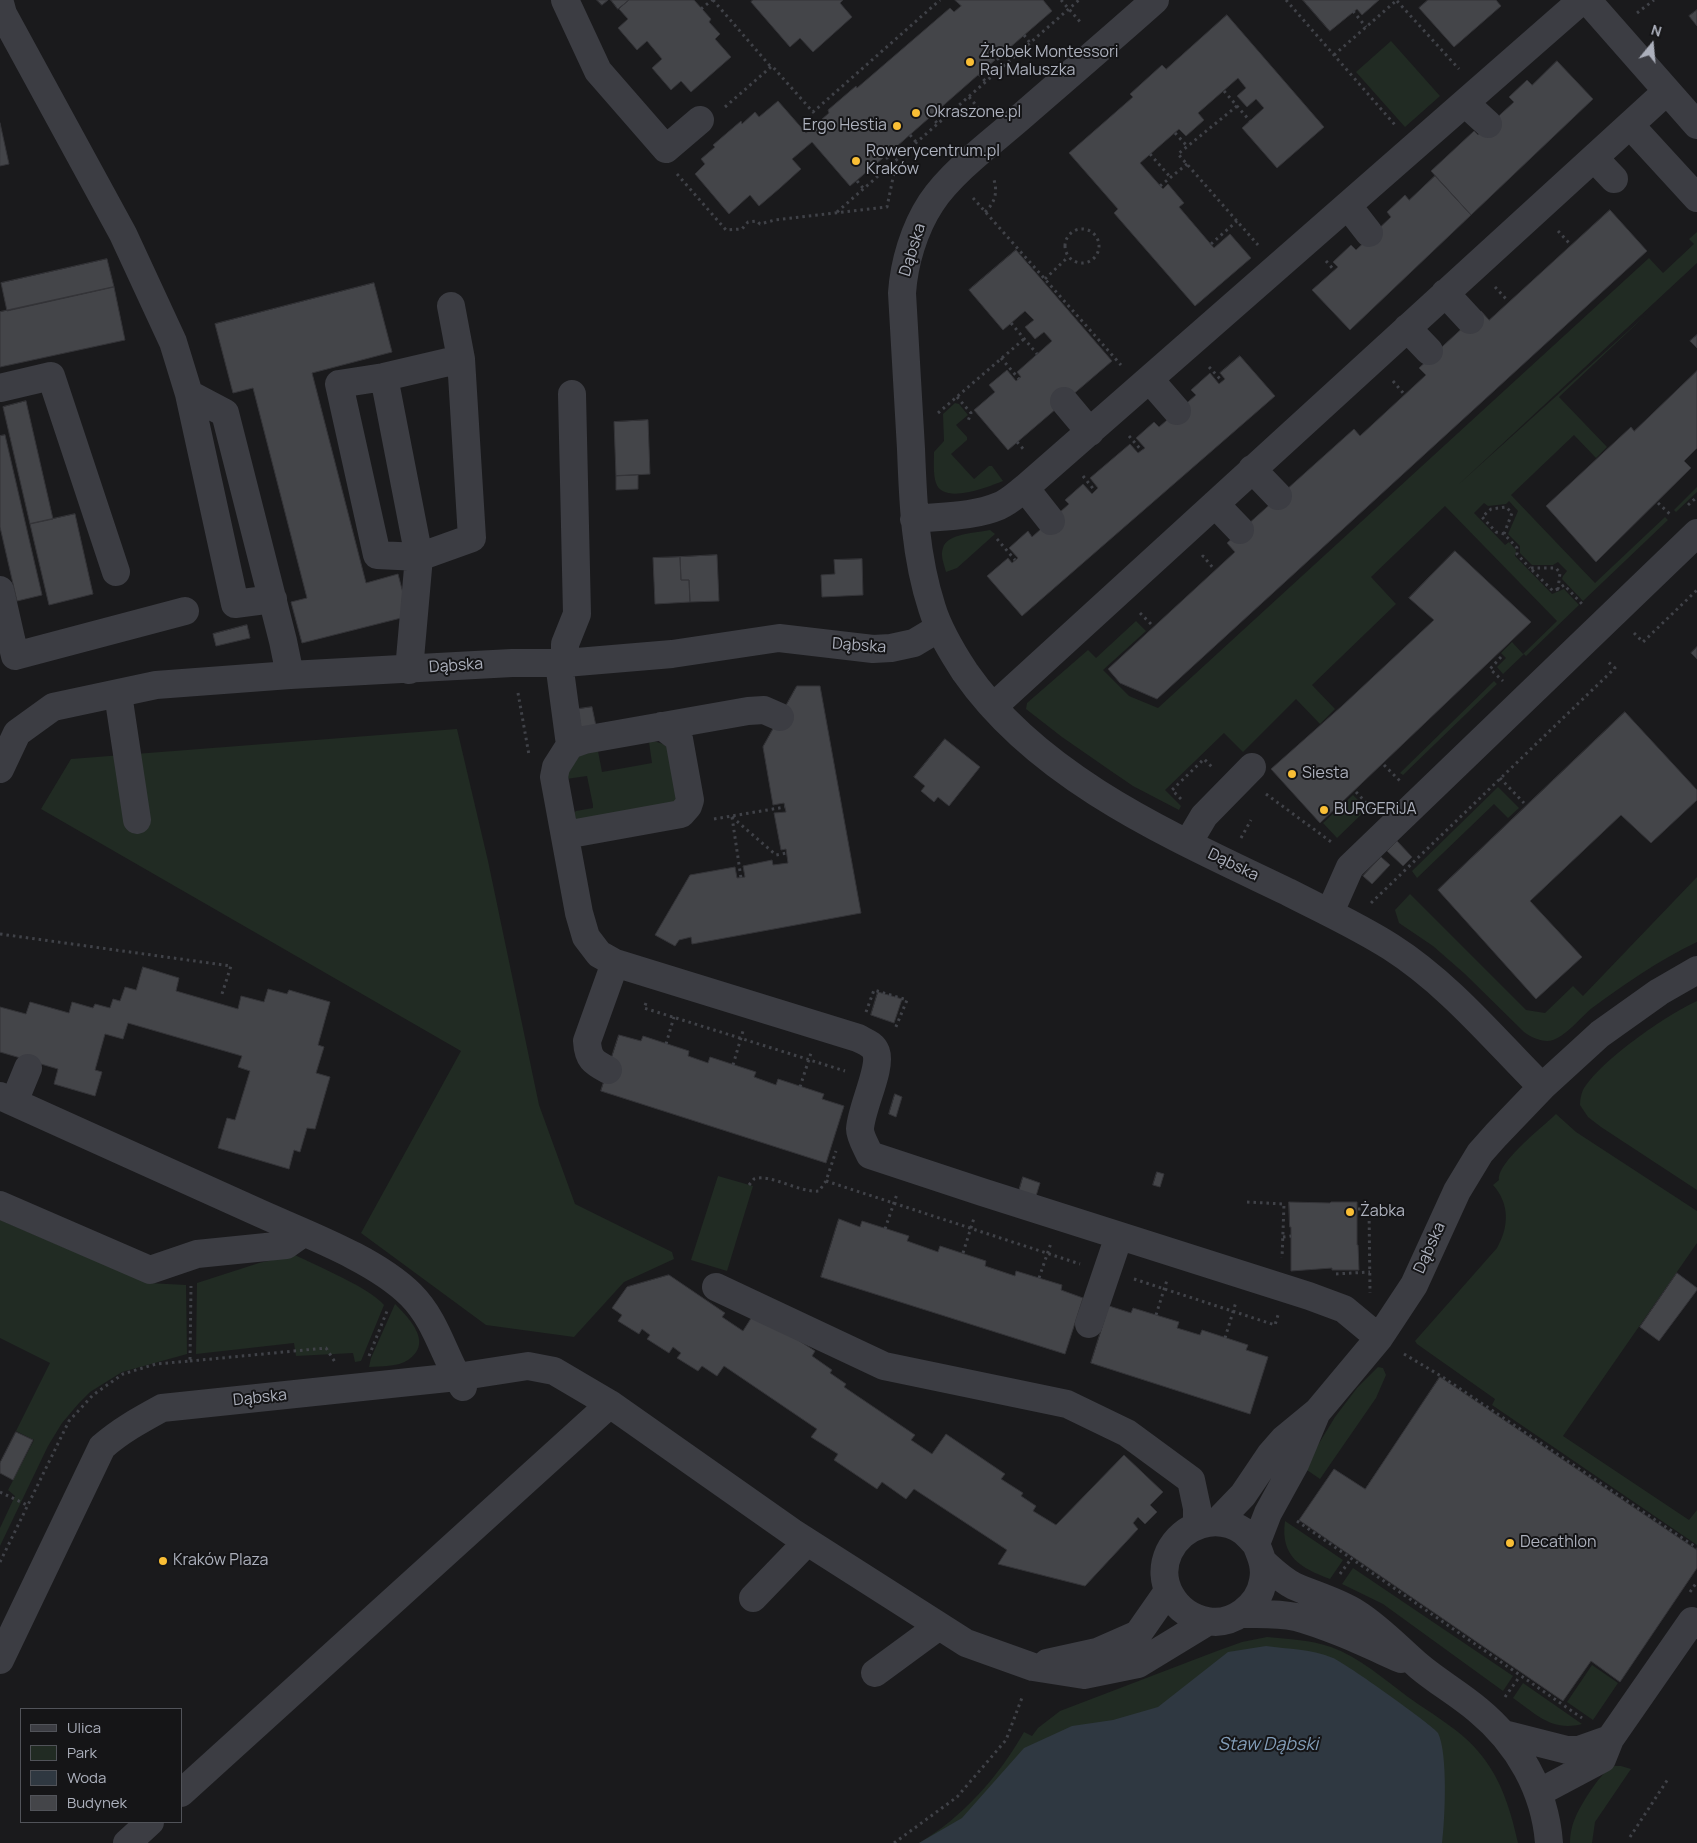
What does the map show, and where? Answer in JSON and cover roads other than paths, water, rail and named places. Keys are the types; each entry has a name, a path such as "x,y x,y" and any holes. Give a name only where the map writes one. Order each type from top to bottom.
{"street":[{"path":"565,0 598,71 666,149 711,114"},
{"name":"Dąbska","path":"1155,0 987,145 940,191 924,214 910,250 903,287 914,519 926,589 932,610 939,628 975,686 1015,730 1060,766 1114,803 1188,843 1330,912 1393,948 1449,992 1542,1087"},
{"path":"914,519 971,514 1000,506 1025,488 1465,103 1592,2 1697,125"},
{"path":"0,3 3,14 123,234 173,342 189,394 235,604 273,599"},
{"path":"993,707 1667,91"},
{"path":"1465,103 1488,124"},
{"path":"1630,125 1697,198"},
{"path":"1594,158 1614,179"},
{"path":"1348,206 1369,233"},
{"path":"1445,293 1470,320"},
{"path":"451,306 461,359 472,538 419,556 377,555 339,384 461,359"},
{"path":"1407,328 1429,351"},
{"path":"0,388 52,376 116,572"},
{"path":"384,376 419,556 409,670"},
{"path":"1146,384 1177,411"},
{"path":"189,394 225,413 273,599 290,675"},
{"path":"570,745 562,663 565,644 577,614 572,394"},
{"path":"1064,401 1090,432"},
{"path":"1252,469 1278,496"},
{"path":"1025,488 1051,521"},
{"path":"1215,504 1240,530"},
{"path":"1330,912 1350,867 1697,533"},
{"path":"0,590 15,656 185,611"},
{"name":"Dąbska","path":"0,769 17,733 53,707 156,686 290,675 512,663 562,663 672,654 778,638 874,649 891,648 914,643 939,628"},
{"path":"118,694 137,820"},
{"path":"780,716 764,710 748,711 584,740 570,745 556,767 554,777 579,913 586,937 599,954 615,963 867,1045 878,1065 863,1110 860,1132 870,1155 1060,1217 1115,1247 1175,1254 1344,1309 1380,1338"},
{"path":"565,835 681,814 688,806 690,800 680,739 662,726"},
{"path":"1188,843 1204,816 1252,767"},
{"path":"608,1070 590,1059 588,1041 615,963"},
{"name":"Dąbska","path":"1318,1411 1380,1338 1414,1285 1450,1205 1480,1153 1542,1087 1614,1023 1659,992 1697,970"},
{"path":"28,1068 7,1099 303,1233 381,1272 412,1296 436,1330 460,1382"},
{"path":"0,1206 150,1270 197,1254 286,1245 303,1233"},
{"path":"1089,1324 1115,1247"},
{"path":"716,1287 884,1366 1068,1404 1118,1428 1191,1480 1197,1508 1207,1524"},
{"name":"Dąbska","path":"0,1660 102,1447 118,1432 162,1408 460,1382 528,1366 554,1371 610,1404 807,1542 966,1643 1033,1666 1084,1675 1138,1664 1207,1622"},
{"path":"182,1792 610,1404"},
{"path":"1207,1524 1242,1495 1270,1455 1284,1439 1318,1411"},
{"path":"1242,1614 1256,1600 1263,1582 1260,1553 1268,1512 1295,1464 1318,1411"},
{"path":"1420,1668 1318,1624 1295,1617 1270,1613 1242,1614 1224,1621 1207,1622 1185,1613 1172,1599 1164,1580 1165,1561 1173,1543 1187,1530 1207,1524 1225,1523 1242,1531 1277,1575 1293,1585 1356,1613 1384,1633 1420,1668 1477,1709 1504,1734 1524,1763 1538,1793 1545,1814 1549,1843"},
{"path":"753,1598 807,1542"},
{"path":"1033,1666 1097,1652 1138,1634 1168,1591"},
{"path":"1538,1793 1602,1759 1610,1739 1692,1621 1697,1625"},
{"path":"875,1673 939,1626"},
{"path":"1504,1734 1566,1750 1579,1750 1610,1739"},
{"path":"127,1843 149,1823"}],"water":[{"name":"Staw Dąbski","path":"1266,1646 1308,1651 1325,1655 1341,1662 1422,1719 1438,1733 1441,1742 1444,1770 1445,1803 1442,1843 919,1843 962,1818 1024,1748 1072,1726 1113,1720 1158,1707 1228,1652"}],"place":[{"name":"Żłobek Montessori Raj Maluszka","path":"970,62"},
{"name":"Okraszone.pl","path":"916,113"},
{"name":"Ergo Hestia","path":"897,126"},
{"name":"Rowerycentrum.pl Kraków","path":"856,161"},
{"name":"Siesta","path":"1292,774"},
{"name":"BURGERiJA","path":"1324,810"},
{"name":"Żabka","path":"1350,1212"},
{"name":"Decathlon","path":"1510,1543"},
{"name":"Kraków Plaza","path":"163,1561"}]}
